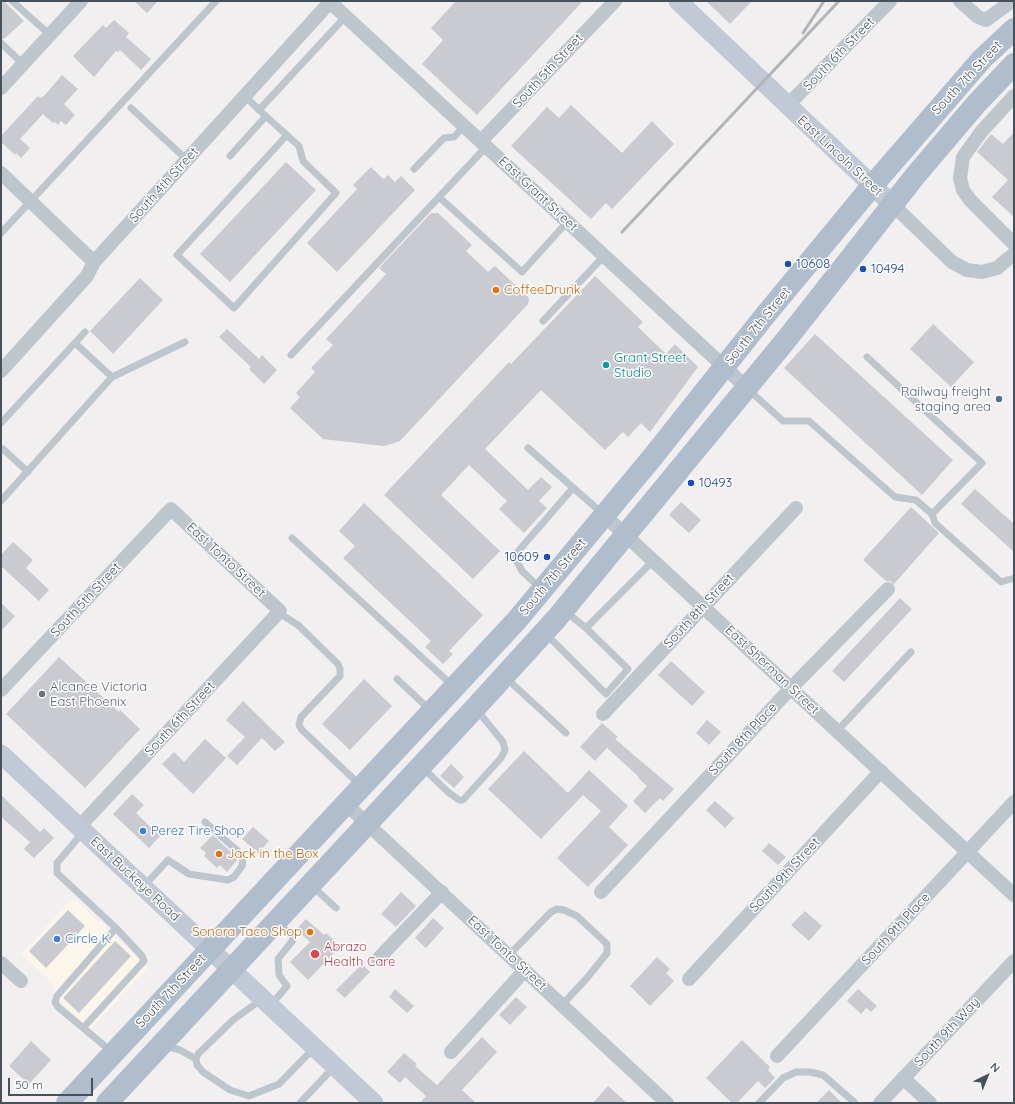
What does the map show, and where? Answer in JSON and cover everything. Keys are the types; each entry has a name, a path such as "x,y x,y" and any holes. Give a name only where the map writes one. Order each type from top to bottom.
{"main road":[{"name":"East Lincoln Street","path":"678,1 893,205"},
{"name":"South 7th Street","path":"67,1103 432,712 542,590 604,516 872,186 982,59 1014,29"},
{"name":"South 7th Street","path":"107,1103 230,969 475,708 564,610 747,388 893,205 977,103 1014,64"},
{"path":"454,688 475,708"},
{"name":"East Buckeye Road","path":"1,754 374,1103"}],"street":[{"path":"1,88 81,1"},
{"name":"South 5th Street","path":"484,144 615,1"},
{"name":"South 6th Street","path":"787,106 890,1"},
{"path":"960,1 978,17 986,20 1012,1"},
{"name":"East Grant Street","path":"330,2 747,388"},
{"name":"South 4th Street","path":"1,371 87,276 94,262 330,2"},
{"path":"1014,96 981,132 963,157 960,178 963,190 970,200 1014,244"},
{"path":"1,173 94,262"},
{"name":"East Lincoln Street","path":"893,205 952,262 967,270 982,272 997,268 1014,254"},
{"name":"South 8th Street","path":"603,714 796,508"},
{"name":"South 5th Street","path":"1,690 171,510"},
{"name":"East Tonto Street","path":"171,510 278,613"},
{"name":"East Sherman Street","path":"604,516 1014,894"},
{"name":"South 8th Place","path":"602,892 791,688 888,589"},
{"name":"South 6th Street","path":"82,829 278,613"},
{"name":"South 9th Street","path":"689,979 881,771"},
{"name":"South 9th Place","path":"777,1056 1014,802"},
{"name":"East Tonto Street","path":"346,804 668,1103"},
{"path":"378,959 442,892"},
{"name":"South 9th Way","path":"880,1103 1014,961"},
{"path":"1,963 21,981"},
{"path":"451,1052 525,970"},
{"path":"903,1078 930,1103"}],"lane":[{"path":"12,1 50,35"},
{"path":"1,233 216,1"},
{"path":"259,110 346,16"},
{"path":"1,43 23,64"},
{"path":"245,96 299,146 303,161 336,193 234,308 177,255 287,135"},
{"path":"131,108 187,160"},
{"path":"230,156 266,116"},
{"path":"414,169 444,138 454,137 464,126"},
{"path":"291,355 439,197 484,144"},
{"path":"439,197 522,272 568,221"},
{"path":"543,321 604,256"},
{"path":"1,423 85,332"},
{"path":"1,502 112,377 185,342"},
{"path":"75,343 112,377"},
{"path":"867,357 982,462 932,514"},
{"path":"747,388 783,421 809,421 895,497 916,500 932,514 935,522 1001,582 1014,578"},
{"name":"East Sherman Street","path":"528,448 604,516"},
{"path":"2,449 28,472"},
{"path":"542,590 522,571 514,556 573,488"},
{"path":"292,538 454,688"},
{"path":"586,628 654,561"},
{"path":"544,632 606,694 628,669 586,628 564,610"},
{"path":"278,613 298,625 338,664 340,676 301,717 299,725 302,730 362,786"},
{"path":"837,731 911,652"},
{"path":"504,676 566,733"},
{"path":"397,679 432,712"},
{"path":"421,766 448,792 459,800 463,800 501,758 505,750 503,742 475,708"},
{"path":"143,887 168,860 189,874 228,880 234,877 242,866 243,858 240,853 205,822"},
{"path":"82,829 57,863 57,873 116,928 142,956 144,961 83,1028"},
{"path":"310,884 336,908"},
{"path":"509,955 551,912 557,909 564,910 577,916 607,944 607,953 587,978 562,1005"},
{"path":"276,921 292,936 293,940 278,959 279,975 287,986 266,1002 233,1020 198,1054 196,1059 197,1065 203,1072 230,1090 249,1096 279,1084 315,1048"},
{"path":"113,1053 58,1007 56,1002 57,996 116,928"},
{"path":"160,1045 180,1050 196,1059"},
{"path":"300,1103 334,1066"},
{"path":"759,1103 783,1078 796,1072 823,1075 854,1102"}],"shaded area":[{"path":"73,897 148,968 90,1030 59,1000 52,983 21,954"}],"building":[{"path":"1,1 4,1 24,21 4,39 1,38"},
{"path":"134,1 158,1 147,13"},
{"path":"456,1 583,1 477,115 422,64 443,40 431,28"},
{"path":"706,1 752,1 730,24"},
{"path":"114,20 129,33 126,37 151,59 141,70 120,50 118,52 116,51 94,77 73,56 103,25 106,28"},
{"path":"62,75 78,89 64,104 75,115 66,125 61,121 58,125 55,122 53,123 43,114 20,139 30,148 21,158 16,153 15,155 1,142 1,136 38,96 40,98 44,96"},
{"path":"571,105 622,153 652,121 674,144 612,209 606,203 591,219 511,146 547,107 559,118"},
{"path":"1014,132 1014,217 992,197 1008,180 977,152 991,134 1003,144"},
{"path":"286,162 316,190 230,282 200,254"},
{"path":"371,167 384,179 388,175 395,182 401,176 415,190 337,272 307,243 357,189 353,185"},
{"path":"431,213 438,213 472,245 466,251 488,272 495,266 529,298 528,304 400,441 384,446 323,439 290,408 300,397 296,393 315,372 311,368 333,345 326,339 386,274 379,268"},
{"path":"595,276 643,322 638,327 666,354 675,344 698,367 650,432 641,423 628,437 623,432 605,450 541,390 485,449 528,490 541,477 552,487 539,501 547,508 524,533 499,509 507,501 469,465 441,495 500,551 473,579 384,495 509,362 511,364"},
{"path":"140,278 163,300 113,354 90,331"},
{"path":"933,324 974,362 951,387 910,349"},
{"path":"227,329 259,359 262,355 277,370 264,384 249,369 251,367 219,337"},
{"path":"815,334 953,460 922,495 784,368"},
{"path":"975,489 1014,524 1014,552 961,504"},
{"path":"681,502 701,520 689,533 669,515"},
{"path":"364,503 483,615 449,651 453,654 443,664 425,647 431,641 343,558 355,546 339,531"},
{"path":"911,507 939,533 894,584 890,581 886,581 863,560"},
{"path":"13,542 33,560 26,568 49,590 39,601 1,566 1,555"},
{"path":"900,598 912,609 844,682 832,671"},
{"path":"1,603 15,616 1,631"},
{"path":"59,657 119,712 120,710 140,729 85,788 6,714"},
{"path":"671,661 705,692 692,706 658,675"},
{"path":"364,679 392,706 350,750 322,724"},
{"path":"243,701 285,742 275,751 262,738 237,765 227,756 245,737 226,720"},
{"path":"707,720 721,732 709,745 696,733"},
{"path":"602,723 618,737 615,739 674,789 663,801 660,798 645,813 633,801 647,786 638,778 639,777 607,748 595,761 580,747"},
{"path":"205,739 226,758 193,794 162,764 174,752 184,762"},
{"path":"524,751 568,793 589,770 628,806 609,827 628,845 588,887 557,858 601,811 583,795 541,839 488,789"},
{"path":"451,764 464,777 454,788 440,776"},
{"path":"132,794 144,805 136,813 160,836 149,848 113,814"},
{"path":"1,795 40,832 44,828 54,838 34,858 24,849 30,842 1,817"},
{"path":"715,801 734,818 725,828 706,810"},
{"path":"253,827 269,841 258,853 242,839"},
{"name":"Jack in the Box","path":"213,835 238,859 227,872 220,865 217,868 204,856 206,853 200,848"},
{"path":"769,843 786,857 778,865 762,851"},
{"path":"401,892 416,906 396,927 381,914"},
{"name":"Circle K","path":"68,910 85,926 46,968 29,951"},
{"path":"805,911 822,926 809,941 791,925"},
{"path":"433,918 444,928 426,948 415,938"},
{"name":"Abrazo Health Care","path":"306,919 324,935 326,933 341,946 308,980 290,962 310,942 296,929"},
{"path":"115,941 131,956 79,1013 63,998"},
{"path":"657,957 670,969 666,973 674,981 650,1006 630,986"},
{"path":"362,964 370,972 345,998 336,990"},
{"path":"395,989 414,1006 407,1013 389,997"},
{"path":"858,989 877,1006 871,1012 866,1008 861,1014 847,1001"},
{"path":"516,997 527,1007 510,1025 499,1015"},
{"path":"482,1037 497,1052 462,1090 476,1103 420,1103 426,1096 405,1077 400,1083 387,1072 404,1053 417,1064 415,1066 437,1085"},
{"path":"742,1040 770,1067 768,1070 775,1078 765,1088 758,1081 737,1103 732,1103 706,1078"},
{"path":"31,1041 51,1060 29,1084 9,1066"},
{"path":"608,1086 627,1103 593,1103"},
{"path":"829,1090 842,1103 816,1103"}],"railway":[{"path":"803,33 824,1"},
{"path":"622,232 839,1"}],"place":[{"name":"10608","path":"788,264"},
{"name":"10494","path":"863,269"},
{"name":"CoffeeDrunk","path":"496,290"},
{"name":"Grant Street Studio","path":"606,365"},
{"name":"Railway freight staging area","path":"999,399"},
{"name":"10493","path":"691,483"},
{"name":"10609","path":"547,557"},
{"name":"Alcance Victoria East Phoenix","path":"42,694"},
{"name":"Perez Tire Shop","path":"143,831"},
{"name":"Jack in the Box","path":"219,854"},
{"name":"Sonora Taco Shop","path":"310,932"},
{"name":"Circle K","path":"57,939"},
{"name":"Abrazo Health Care","path":"315,954"}]}
